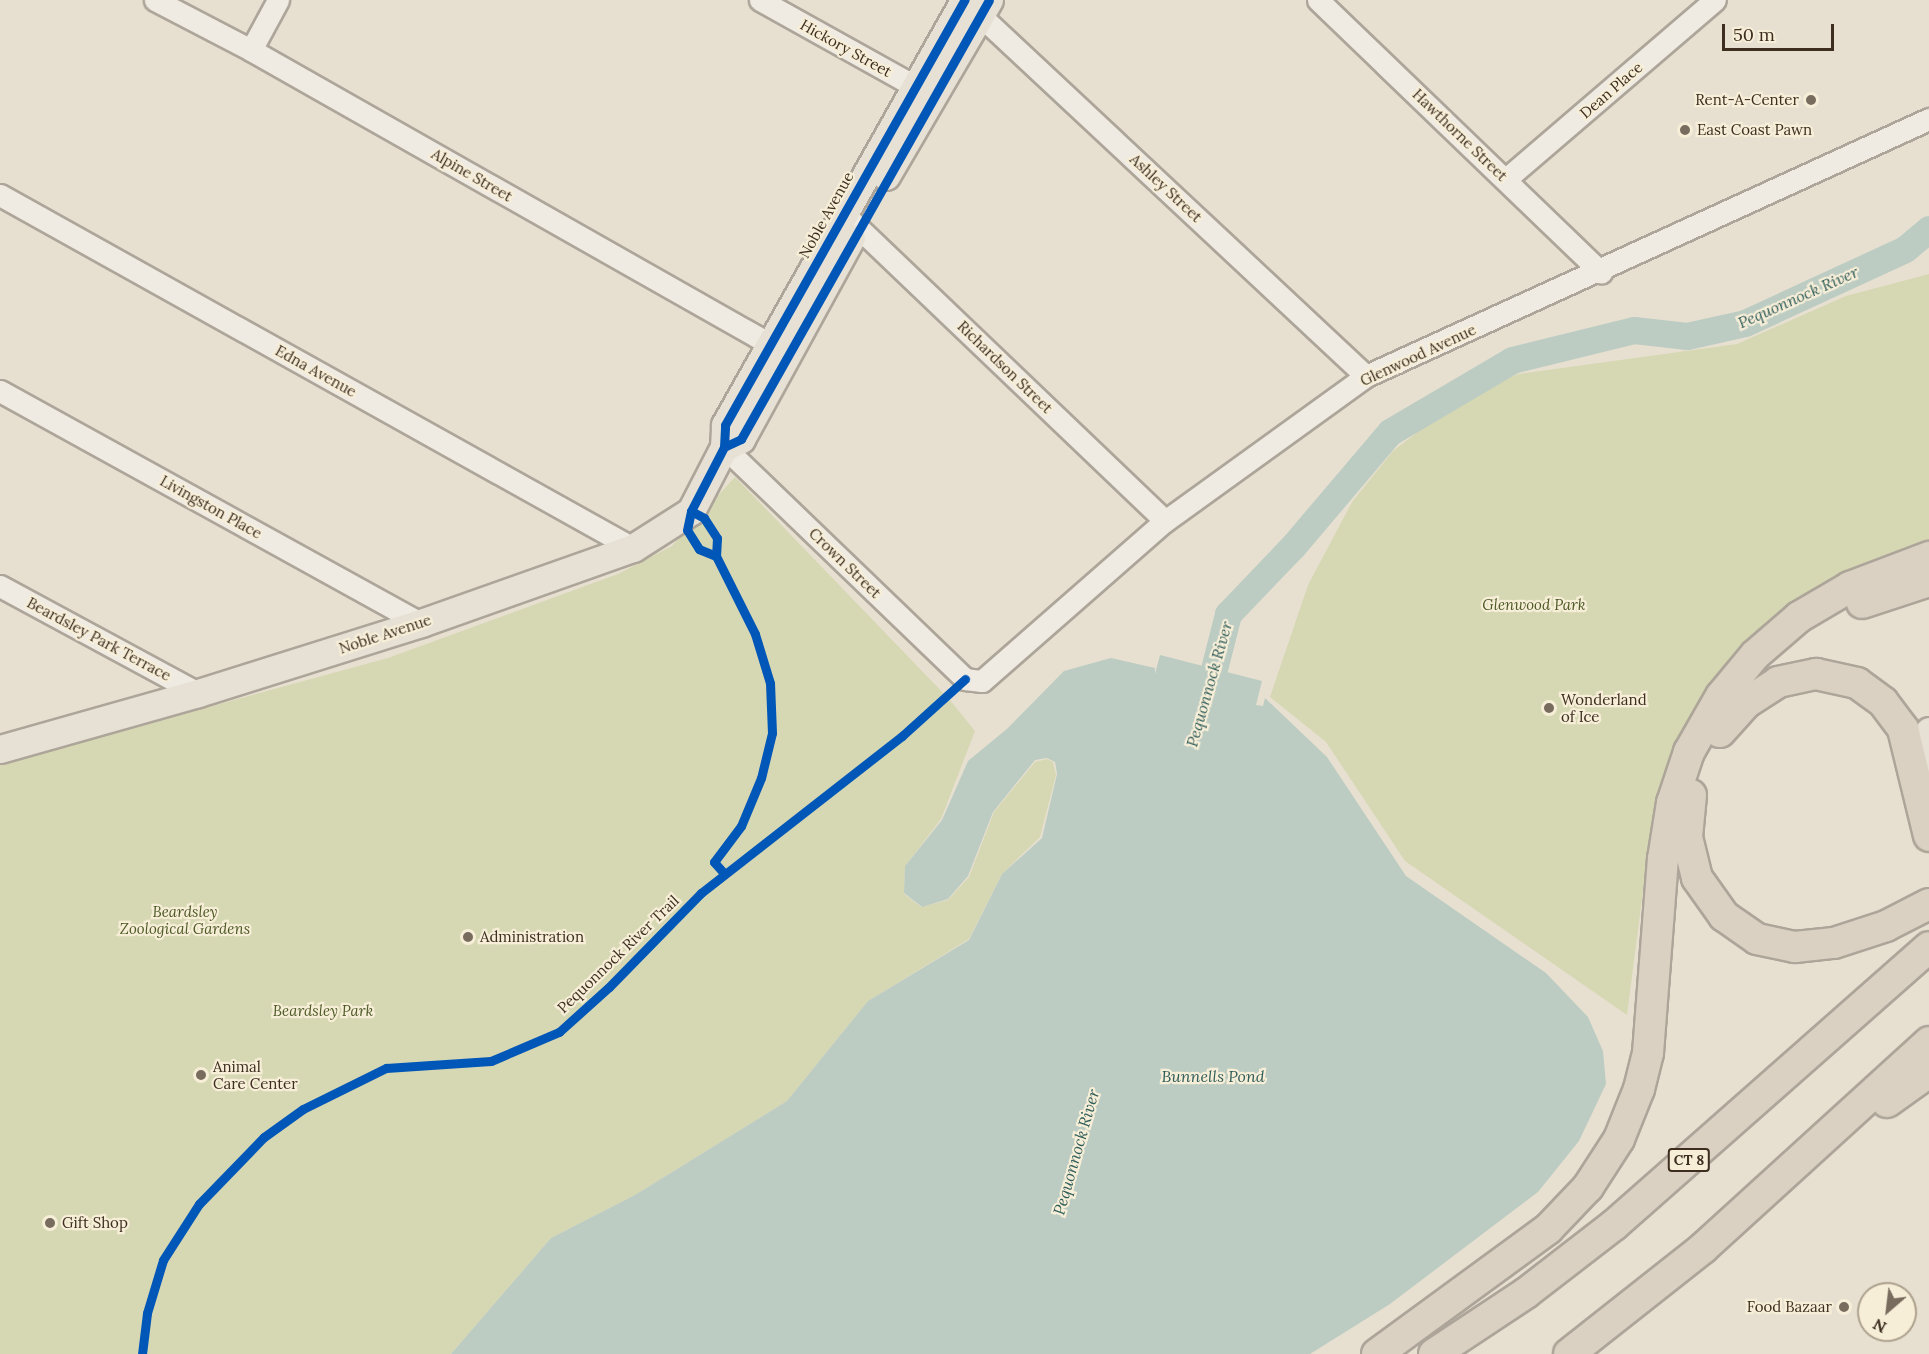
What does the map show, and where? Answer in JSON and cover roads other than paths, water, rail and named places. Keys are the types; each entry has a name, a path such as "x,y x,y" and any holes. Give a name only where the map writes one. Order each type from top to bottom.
{"highway":[{"path":"1377,1354 1548,1229 1588,1186 1619,1139 1640,1089 1648,1053 1663,859 1672,802 1689,752 1721,696 1755,655 1799,617 1850,587 1929,557"},
{"path":"1929,581 1859,604 1811,634 1771,669 1720,732 1698,774 1689,807 1687,837 1691,864 1704,892 1734,926 1775,944 1821,946 1872,932 1929,904"},
{"path":"1720,732 1746,704 1778,682 1816,674 1857,683 1883,702 1903,729 1929,836"},
{"name":"CT 8","path":"1434,1354 1526,1293 1614,1225 1929,947"},
{"path":"1569,1354 1663,1283 1785,1175 1929,1042"},
{"path":"1785,1175 1929,1071"}],"main road":[{"name":"Noble Avenue","path":"0,749 198,693 421,623 633,548 691,511 724,447 741,439 778,349 974,4"},
{"path":"1929,731 1929,831"}],"street":[{"name":"Alpine Street","path":"155,0 251,50 778,349"},
{"path":"251,50 278,0"},
{"name":"Hickory Street","path":"760,0 924,91"},
{"name":"Hawthorne Street","path":"1318,0 1601,272"},
{"name":"Dean Place","path":"1506,179 1715,0"},
{"name":"Ashley Street","path":"974,4 1366,376"},
{"name":"Glenwood Avenue","path":"965,678 982,681 1165,521 1366,376 1601,272 1929,119"},
{"name":"Edna Avenue","path":"0,195 633,548"},
{"name":"Richardson Street","path":"851,220 1165,521"},
{"name":"Livingston Place","path":"0,391 421,623"},
{"name":"Crown Street","path":"724,447 965,678"},
{"name":"Beardsley Park Terrace","path":"0,586 198,693"}],"water":[{"name":"Bunnells Pond","path":"1160,655 1262,681 1256,705 1263,706 1265,698 1327,757 1406,876 1546,973 1588,1017 1603,1051 1606,1084 1579,1141 1538,1192 1390,1304 1310,1354 451,1354 551,1238 635,1195 787,1101 868,1001 969,940 1002,874 1042,838 1057,774 1055,762 1047,758 1035,760 993,812 968,876 948,899 922,907 904,893 905,866 942,820 968,761 1008,728 1064,671 1111,658 1155,668 1155,674"}],"waterway":[{"name":"Pequonnock River","path":"1214,669 1228,614 1294,545 1390,432 1512,360 1634,330 1687,336 1745,323 1905,249 1929,229"}],"place":[{"name":"Rent-A-Center","path":"1811,100"},
{"name":"East Coast Pawn","path":"1685,130"},
{"name":"Wonderland of Ice","path":"1549,708"},
{"name":"Administration","path":"468,937"},
{"name":"Animal Care Center","path":"201,1075"},
{"name":"Gift Shop","path":"50,1223"},
{"name":"Food Bazaar","path":"1844,1307"}],"park label":[{"name":"Glenwood Park","path":"1534,605"},
{"name":"Beardsley Zoological Gardens","path":"185,920"},
{"name":"Beardsley Park","path":"323,1011"}]}
